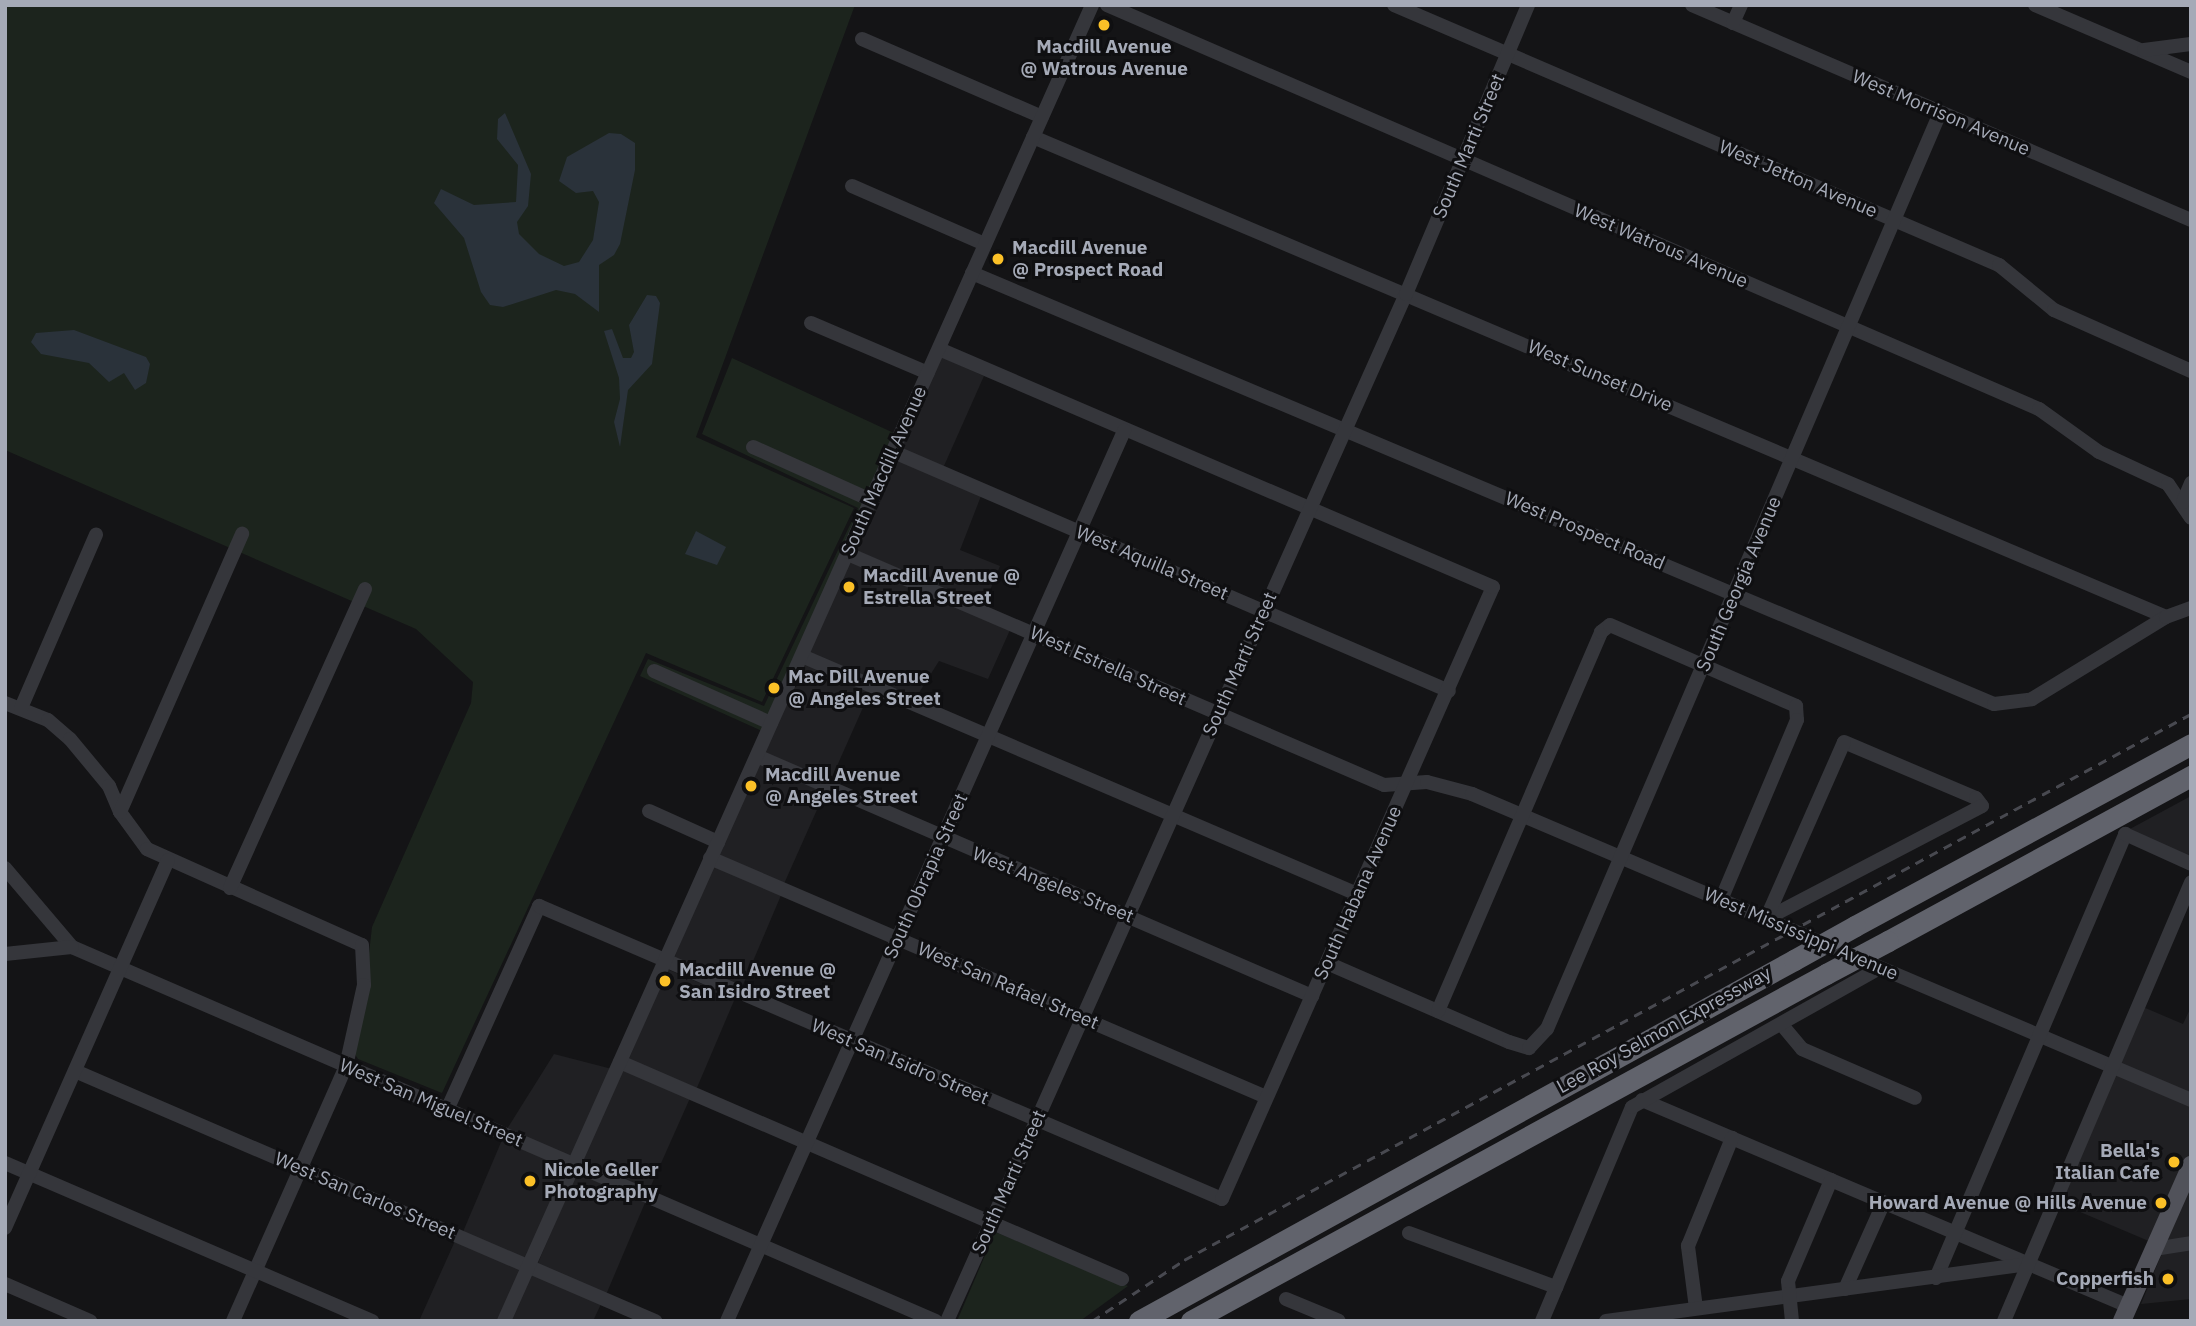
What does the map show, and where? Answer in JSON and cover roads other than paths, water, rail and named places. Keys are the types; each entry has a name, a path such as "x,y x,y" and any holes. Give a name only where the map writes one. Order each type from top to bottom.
{"highway":[{"name":"Lee Roy Selmon Expressway","path":"1139,1321 2191,744"},
{"name":"Lee Roy Selmon Expressway","path":"1191,1321 2191,776"}],"main road":[{"path":"2125,1313 2191,1165"}],"street":[{"name":"South Macdill Avenue","path":"505,1321 1092,5"},
{"name":"West Watrous Avenue","path":"1107,5 2047,413 2099,452 2158,477 2183,502 2191,518"},
{"name":"West Jetton Avenue","path":"1394,5 1999,265 2054,310 2191,371"},
{"name":"South Marti Street","path":"947,1321 1406,294 1528,5"},
{"name":"West Morrison Avenue","path":"1692,5 2191,220"},
{"path":"1733,23 1741,5"},
{"path":"2035,5 2191,72"},
{"path":"862,39 1042,117"},
{"path":"2141,51 2191,44"},
{"name":"South Georgia Avenue","path":"1438,1011 1529,1048 1547,1030 1940,113"},
{"name":"West Sunset Drive","path":"1033,137 2166,617"},
{"path":"852,186 985,244"},
{"name":"West Prospect Road","path":"972,273 1994,704 2032,699 2166,617 2191,608"},
{"path":"811,323 928,373"},
{"path":"939,349 1124,432 1309,509"},
{"name":"South Obrapia Street","path":"727,1321 1124,432"},
{"path":"753,447 872,500"},
{"name":"West Aquilla Street","path":"894,452 1449,691"},
{"path":"2183,502 2191,483"},
{"name":"South Habana Avenue","path":"1222,1199 1493,587 1309,509"},
{"path":"120,811 242,534"},
{"path":"21,708 96,535"},
{"name":"West Estrella Street","path":"848,554 1384,785 1408,781"},
{"path":"230,888 365,589"},
{"path":"1327,963 1438,1011 1601,632 1610,625 1796,706 1797,720 1721,900"},
{"path":"802,656 1357,894"},
{"path":"654,671 771,723"},
{"path":"5,703 48,720 70,739 109,786 120,811 147,849 168,861 362,945 364,985 346,1066 233,1321"},
{"path":"1844,742 1976,798 1982,806 1766,919 1844,742"},
{"name":"West Angeles Street","path":"757,756 943,839 1312,996"},
{"name":"West Mississippi Avenue","path":"1408,781 1447,785 1522,814 2191,1100"},
{"path":"649,811 718,842"},
{"path":"1936,1278 2125,834 2191,864"},
{"name":"West San Rafael Street","path":"710,858 1266,1097"},
{"path":"5,1228 168,861"},
{"path":"5,868 72,947"},
{"path":"2004,1321 2191,882"},
{"name":"West San Isidro Street","path":"447,1110 539,906 1222,1199"},
{"path":"5,954 72,947"},
{"name":"West San Miguel Street","path":"72,947 119,970 936,1321"},
{"path":"5,963 30,953"},
{"path":"1542,1321 1623,1119 1642,1100 1783,1025 1880,968"},
{"path":"1783,1025 1802,1049 1915,1098"},
{"path":"620,1062 1122,1279"},
{"name":"West San Carlos Street","path":"75,1071 655,1321"},
{"path":"1642,1100 2028,1264 2125,1313"},
{"path":"1696,1308 1686,1256 1689,1242 1732,1138"},
{"path":"5,1163 372,1321"},
{"path":"1792,1321 1787,1297 1788,1281 1831,1180"},
{"path":"1846,1289 1884,1202"},
{"path":"1409,1233 1556,1287"},
{"path":"2154,1249 2191,1243"},
{"path":"1606,1321 1672,1316 1696,1308 2028,1264"},
{"path":"5,1284 89,1321"},
{"path":"1286,1299 1339,1321"}],"railway":[{"path":"1092,1321 1184,1260 2191,714"}],"place":[{"name":"Macdill Avenue @ Watrous Avenue","path":"1104,25"},
{"name":"Macdill Avenue @ Prospect Road","path":"998,259"},
{"name":"Macdill Avenue @ Estrella Street","path":"849,587"},
{"name":"Mac Dill Avenue @ Angeles Street","path":"774,688"},
{"name":"Macdill Avenue @ Angeles Street","path":"751,786"},
{"name":"Macdill Avenue @ San Isidro Street","path":"665,981"},
{"name":"Bella's Italian Cafe","path":"2174,1162"},
{"name":"Nicole Geller Photography","path":"530,1181"},
{"name":"Howard Avenue @ Hills Avenue","path":"2161,1203"},
{"name":"Copperfish","path":"2168,1279"}]}
